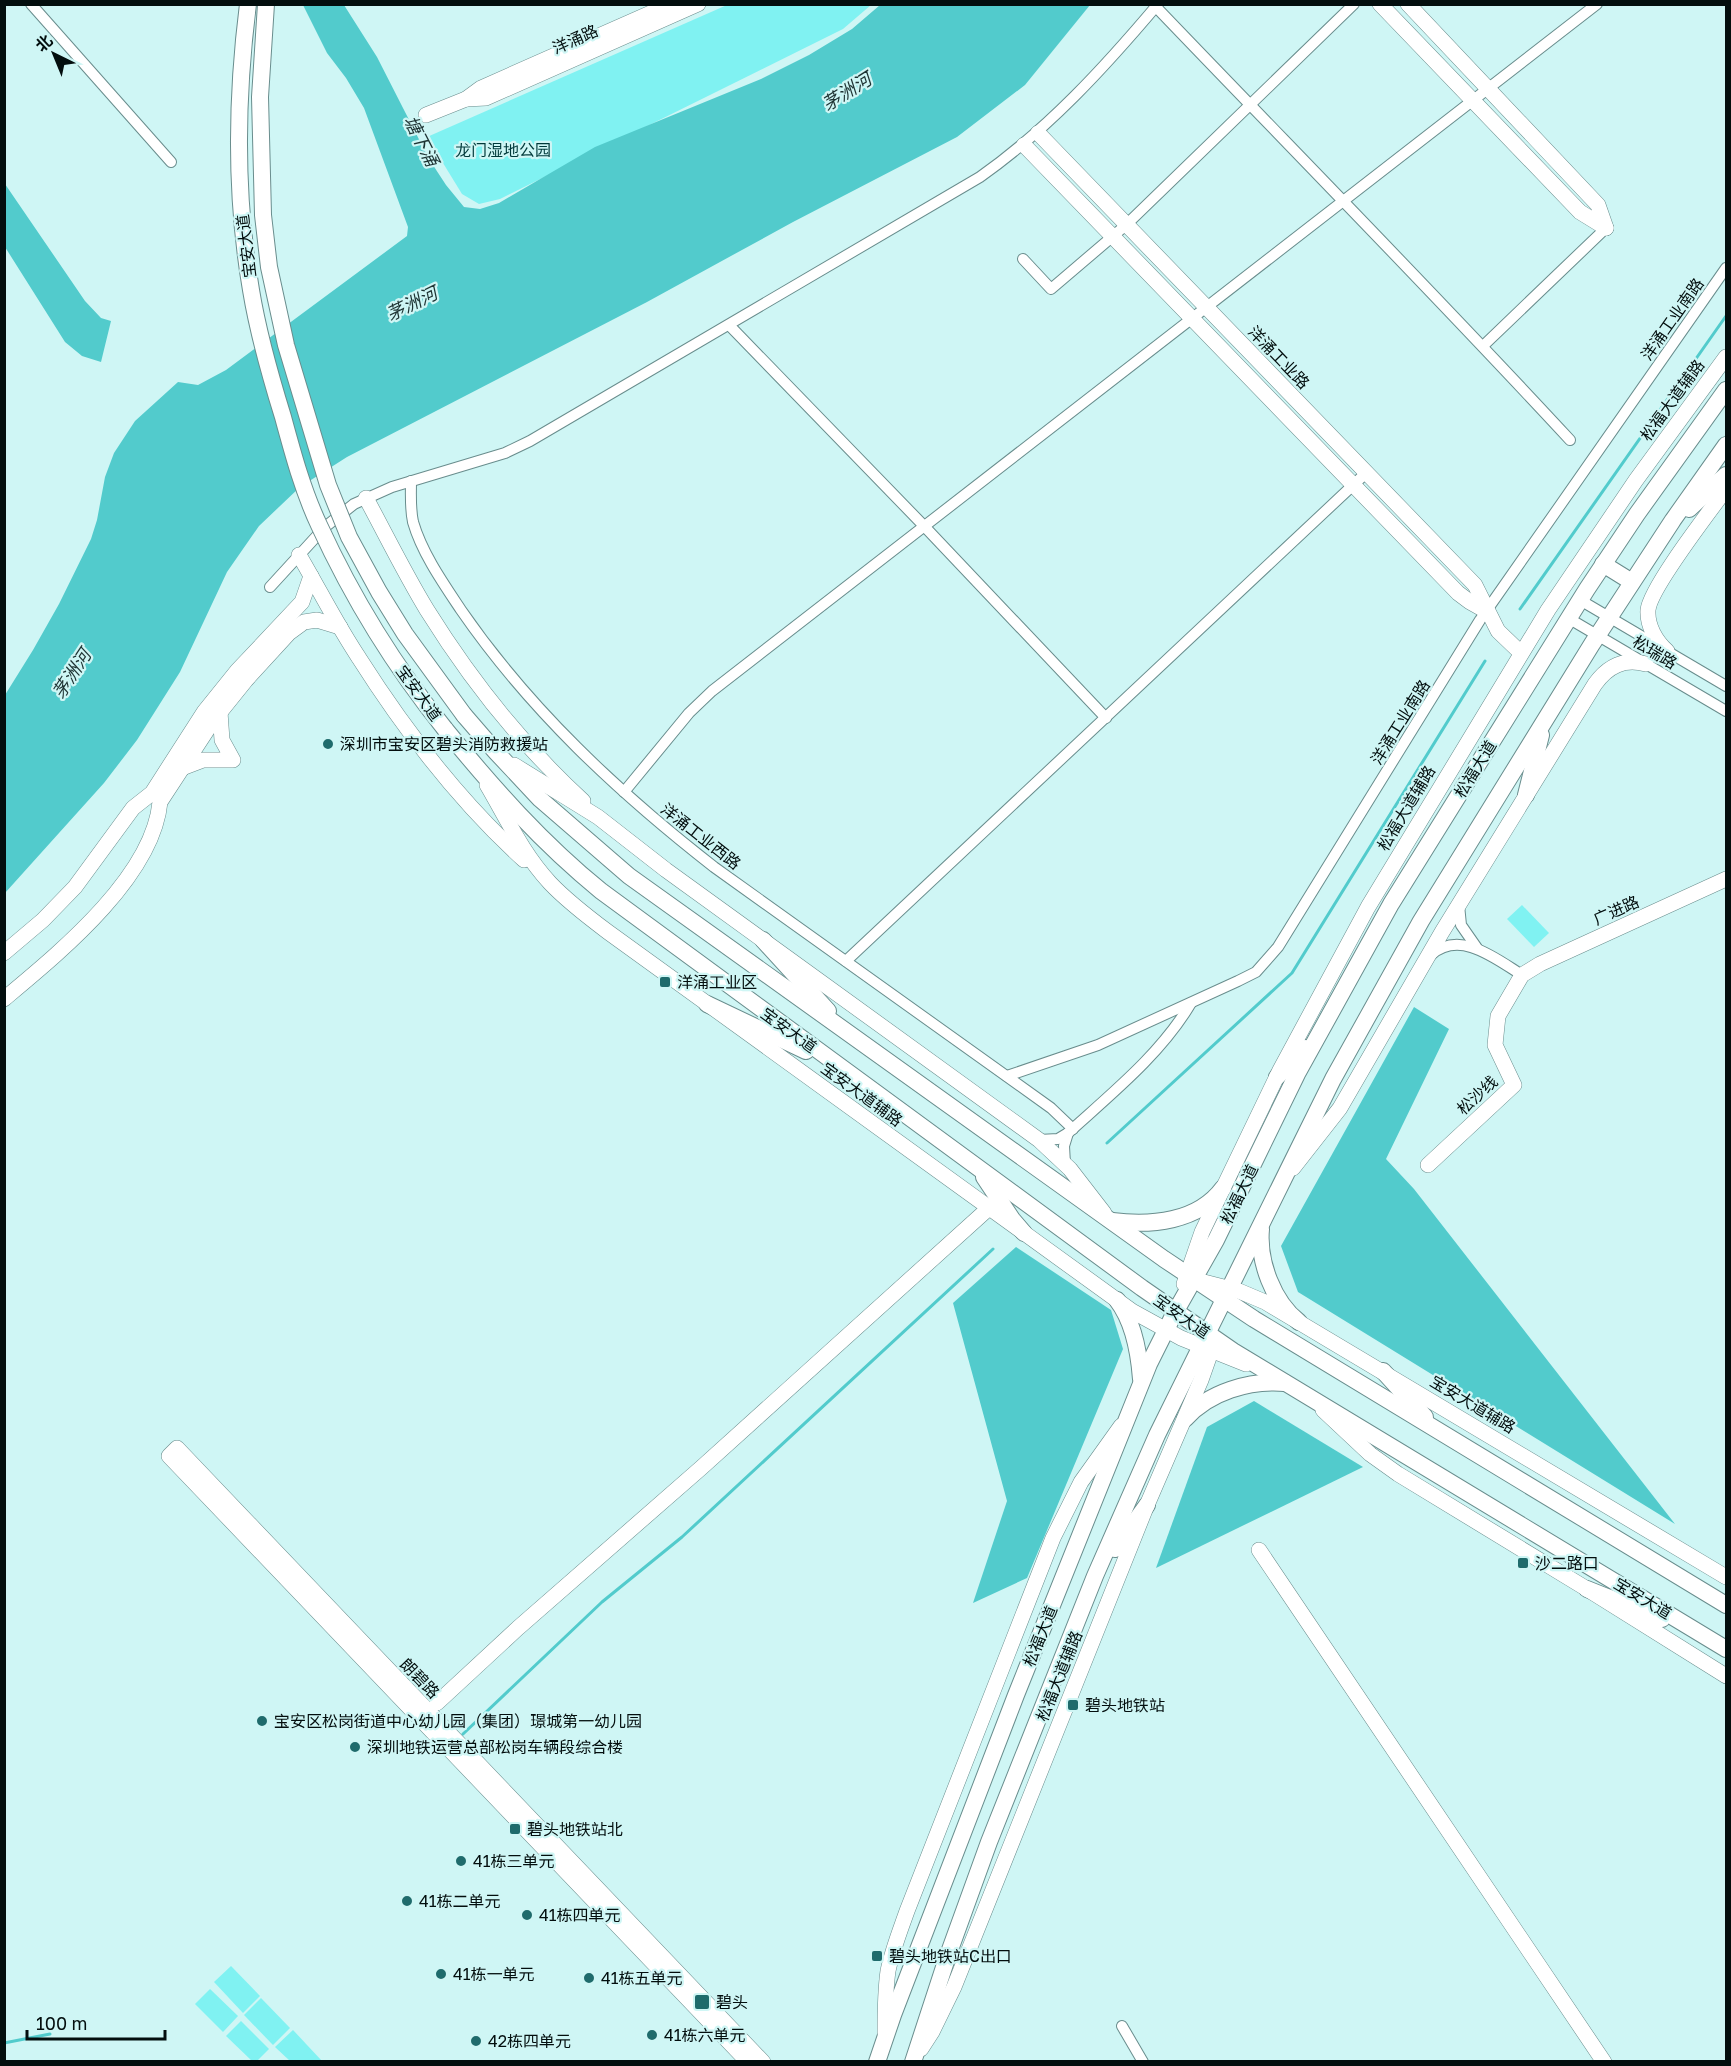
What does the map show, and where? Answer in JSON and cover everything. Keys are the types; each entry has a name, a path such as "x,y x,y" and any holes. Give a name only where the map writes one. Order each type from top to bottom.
{"main road":[{"name":"宝安大道","path":"248,4 241,65 241,209 251,290 269,370 303,486 328,544 389,652 445,729 534,832 584,877 637,919 1175,1311 1208,1343 1267,1371 1726,1649"},
{"name":"宝安大道","path":"266,4 260,86 263,215 272,283 286,345 325,477 349,537 391,612 434,676 496,752 558,816 629,876 1190,1277 1227,1294 1438,1431 1726,1605"},
{"name":"松福大道","path":"877,2061 1012,1706 1142,1383 1190,1277 1216,1240 1297,1074 1391,904 1603,564 1726,390"},
{"name":"松福大道","path":"914,2060 947,1958 989,1842 1095,1576 1157,1435 1208,1343 1227,1294 1333,1079 1386,983 1609,617 1659,540 1726,445"},
{"path":"1659,540 1685,512 1726,475"},
{"path":"1603,564 1632,582"},
{"path":"1526,795 1547,718"},
{"path":"764,940 836,1020 861,1043"},
{"path":"707,1004 844,1071"},
{"path":"1277,1077 1323,1026"},
{"path":"972,1163 1024,1233"},
{"path":"1109,1220 1148,1223 1181,1218 1201,1208 1223,1188"},
{"path":"1261,1227 1263,1257 1271,1284 1281,1303 1299,1322"},
{"path":"1117,1300 1125,1311 1132,1330 1142,1383"},
{"path":"1383,1371 1438,1431"},
{"path":"1185,1419 1201,1405 1223,1393 1255,1384 1287,1384"},
{"path":"1095,1576 1147,1505"},
{"path":"1587,1589 1709,1638"}],"street":[{"path":"31,4 171,162"},
{"name":"洋涌路","path":"426,115 466,99 481,88 671,4"},
{"name":"洋涌路","path":"466,99 486,99 698,4"},
{"path":"1023,259 1051,289 1126,225 1354,4"},
{"path":"1380,4 1580,212 1606,228"},
{"path":"1408,4 1598,205 1606,228"},
{"path":"624,792 704,697 1597,4"},
{"path":"270,587 334,519 366,498 411,481 505,453 522,445 981,177 1038,133 1096,74 1157,6 1342,202 1484,346 1570,440"},
{"name":"洋涌工业路","path":"1038,133 1474,585 1498,631 1521,652"},
{"name":"洋涌工业路","path":"1024,145 1458,593 1470,603 1486,611"},
{"path":"1484,346 1606,228"},
{"name":"洋涌工业南路","path":"1007,1076 1089,1049 1191,1003 1249,976 1274,953 1486,611 1726,268"},
{"path":"729,325 1106,718"},
{"name":"松福大道辅路","path":"1190,1277 1202,1232 1223,1188 1277,1077 1368,907 1521,652 1636,480 1726,357"},
{"path":"846,961 1366,473"},
{"name":"洋涌工业西路","path":"411,481 412,513 417,534 431,562 460,608 530,700 595,766 714,867 1051,1108 1071,1131"},
{"path":"1667,651 1659,643 1650,627 1648,614 1651,600 1726,489"},
{"path":"366,498 426,608 473,676 504,715 580,798 666,870 1039,1140 1065,1164 1109,1220"},
{"path":"299,555 369,674 434,765 489,827 551,884"},
{"path":"4,953 43,920 75,886 133,808 152,793 211,704 237,671 302,602 311,576"},
{"name":"松瑞路","path":"1580,600 1726,686"},
{"name":"松瑞路","path":"1568,618 1726,711"},
{"path":"4,999 91,922 128,877 159,817 160,802 182,768 220,712 289,633 304,622 318,620 340,627"},
{"path":"1285,1177 1318,1139 1340,1108 1424,962 1599,679 1621,663 1633,661 1646,664"},
{"path":"182,768 203,760 233,760 222,740 220,712"},
{"path":"496,752 534,779 612,827"},
{"name":"宝安大道辅路","path":"466,755 521,845 551,884 608,932 1117,1300 1165,1330 1208,1343"},
{"name":"广进路","path":"1522,975 1540,964 1726,879"},
{"name":"广进路","path":"1522,975 1530,976 1545,972 1726,890"},
{"path":"1460,903 1458,911 1461,925 1477,948"},
{"path":"1424,962 1434,952 1447,946 1466,945 1477,948 1522,975"},
{"name":"松沙线","path":"1428,1165 1515,1084 1496,1045 1498,1016 1522,975"},
{"path":"1039,1140 1058,1139 1071,1131 1160,1046 1191,1003"},
{"path":"1065,1164 1063,1152 1071,1131"},
{"path":"437,1703 989,1208"},
{"name":"宝安大道辅路","path":"1227,1294 1265,1302 1726,1577"},
{"name":"松福大道辅路","path":"914,2060 932,2032 954,1987 1147,1505 1185,1419 1208,1343"},
{"path":"1313,1399 1355,1441 1398,1474 1726,1676"},
{"path":"885,2039 885,2002 889,1970 897,1941 980,1720 1061,1521 1081,1482 1128,1417"},
{"name":"朗碧路","path":"748,2061 173,1452 762,2061"},
{"path":"1259,1550 1604,2061"},
{"path":"1122,2026 1143,2061"}],"green space":[{"name":"龙门湿地公园","path":"727,5 871,5 843,29 500,199 479,204 462,194 427,137"},
{"path":"1522,905 1549,933 1534,947 1507,919"},
{"path":"231,1966 260,1996 243,2013 214,1982"},
{"path":"210,1989 238,2016 223,2032 195,2004"},
{"path":"261,1998 290,2028 273,2045 244,2015"},
{"path":"241,2021 269,2049 257,2061 252,2061 226,2036"},
{"path":"293,2030 322,2061 290,2061 275,2047"}],"shaded area":[{"path":"303,5 344,5 377,57 429,159 446,185 464,207 480,209 499,203 595,147 761,79 809,55 852,29 880,5 1090,5 1025,85 957,137 793,222 647,302 347,457 300,487 259,526 227,572 180,672 137,740 104,783 5,893 5,695 59,604 91,539 105,477 114,453 135,421 178,382 198,385 226,370 407,236 408,227 364,108 346,78 327,53"},
{"path":"5,184 85,301 101,318 111,321 101,362 82,356 65,342 5,247"},
{"path":"1414,1007 1449,1029 1386,1159 1414,1189 1675,1524 1298,1292 1281,1246"},
{"path":"1016,1247 1111,1310 1123,1349 1027,1578 973,1603 1007,1501 953,1303"},
{"path":"1254,1401 1363,1467 1156,1568 1207,1427"}],"waterway":[{"path":"1520,609 1726,316"},
{"path":"1107,1143 1292,973 1485,661"},
{"path":"463,1734 602,1602 682,1537 993,1249"},
{"path":"4,2043 50,2034"}],"place":[{"name":"深圳市宝安区碧头消防救援站","path":"328,744"},
{"name":"洋涌工业区","path":"665,982"},
{"name":"沙二路口","path":"1523,1563"},
{"name":"碧头地铁站","path":"1073,1705"},
{"name":"宝安区松岗街道中心幼儿园（集团）璟城第一幼儿园","path":"262,1721"},
{"name":"深圳地铁运营总部松岗车辆段综合楼","path":"355,1747"},
{"name":"碧头地铁站北","path":"515,1829"},
{"name":"41栋三单元","path":"461,1861"},
{"name":"41栋二单元","path":"407,1901"},
{"name":"41栋四单元","path":"527,1915"},
{"name":"碧头地铁站C出口","path":"877,1956"},
{"name":"41栋一单元","path":"441,1974"},
{"name":"41栋五单元","path":"589,1978"},
{"name":"碧头","path":"702,2002"},
{"name":"41栋六单元","path":"652,2035"},
{"name":"42栋四单元","path":"476,2041"}],"water label":[{"name":"茅洲河","path":"847,92"},
{"name":"塘下涌","path":"421,141"},
{"name":"茅洲河","path":"412,304"},
{"name":"茅洲河","path":"72,674"}]}
